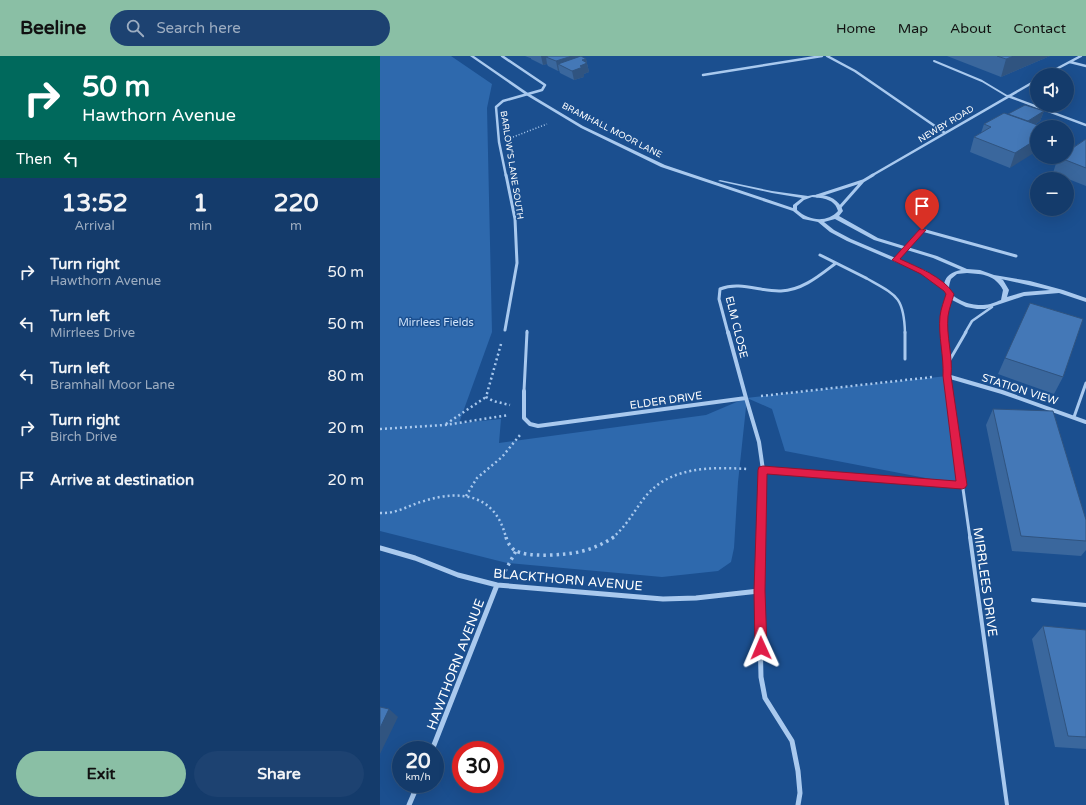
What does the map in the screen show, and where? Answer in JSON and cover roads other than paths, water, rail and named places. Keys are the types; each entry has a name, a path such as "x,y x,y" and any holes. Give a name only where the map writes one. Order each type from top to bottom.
{"street":[{"name":"BRAMHALL MOOR LANE","path":"472,56 527,94 564,117 663,166 795,210 804,218 819,221"},
{"path":"502,56 544,85 542,90 527,94"},
{"path":"703,75 822,56"},
{"path":"827,56 855,71 945,133"},
{"path":"1059,68 1080,56"},
{"path":"1070,62 1086,66"},
{"name":"NEWBY ROAD","path":"816,196 863,181 1030,84"},
{"name":"BARLOW'S LANE SOUTH","path":"505,330 516,263 515,220 500,142 496,107 503,101 527,94"},
{"path":"1008,96 1086,125"},
{"name":"BRAMHALL MOOR LANE","path":"686,173 772,192 808,197 816,196"},
{"name":"NEWBY ROAD","path":"840,207 863,181"},
{"path":"816,196 832,200 840,207 841,211 836,217 819,221"},
{"path":"795,210 795,206 798,202 808,197"},
{"path":"836,217 860,231 882,240 954,264 966,271"},
{"path":"819,221 832,231 848,240 924,272 957,300 966,304 977,307 992,307 1004,300 1024,294 1061,291"},
{"path":"895,260 922,230 1016,256"},
{"path":"820,255 866,278"},
{"name":"ELM CLOSE","path":"746,398 719,299 720,289 734,286 781,291 796,288 807,283 836,263"},
{"path":"948,292 946,283 949,277 955,273 972,271 1061,291 1086,300"},
{"path":"993,276 1007,289 1007,295 1004,300"},
{"name":"STATION VIEW","path":"947,376 1002,392 1086,422"},
{"name":"ELDER DRIVE","path":"524,391 524,418 529,424 535,425 555,424 746,398"},
{"path":"746,398 762,451 763,470 759,591 761,677 766,698 792,741 798,771 800,793 798,805"},
{"path":"763,470 962,485"},
{"name":"BLACKTHORN AVENUE","path":"380,548 415,558 458,575 497,585 663,599 696,598 759,591"},
{"name":"HAWTHORN AVENUE","path":"436,741 497,585"},
{"path":"409,805 414,793"}],"lane":[{"path":"934,61 982,81 1008,96"},
{"path":"866,278 893,295 902,304 905,317 905,359"},
{"name":"MIRRLEES DRIVE","path":"948,292 944,316 948,363 947,376 1007,805"},
{"name":"MIRRLEES DRIVE","path":"948,363 972,321 992,307"},
{"path":"524,391 527,332"},
{"path":"1074,417 1086,383"},
{"path":"1033,600 1086,605"}],"park label":[{"name":"Mirrlees Fields","path":"436,322"}]}
